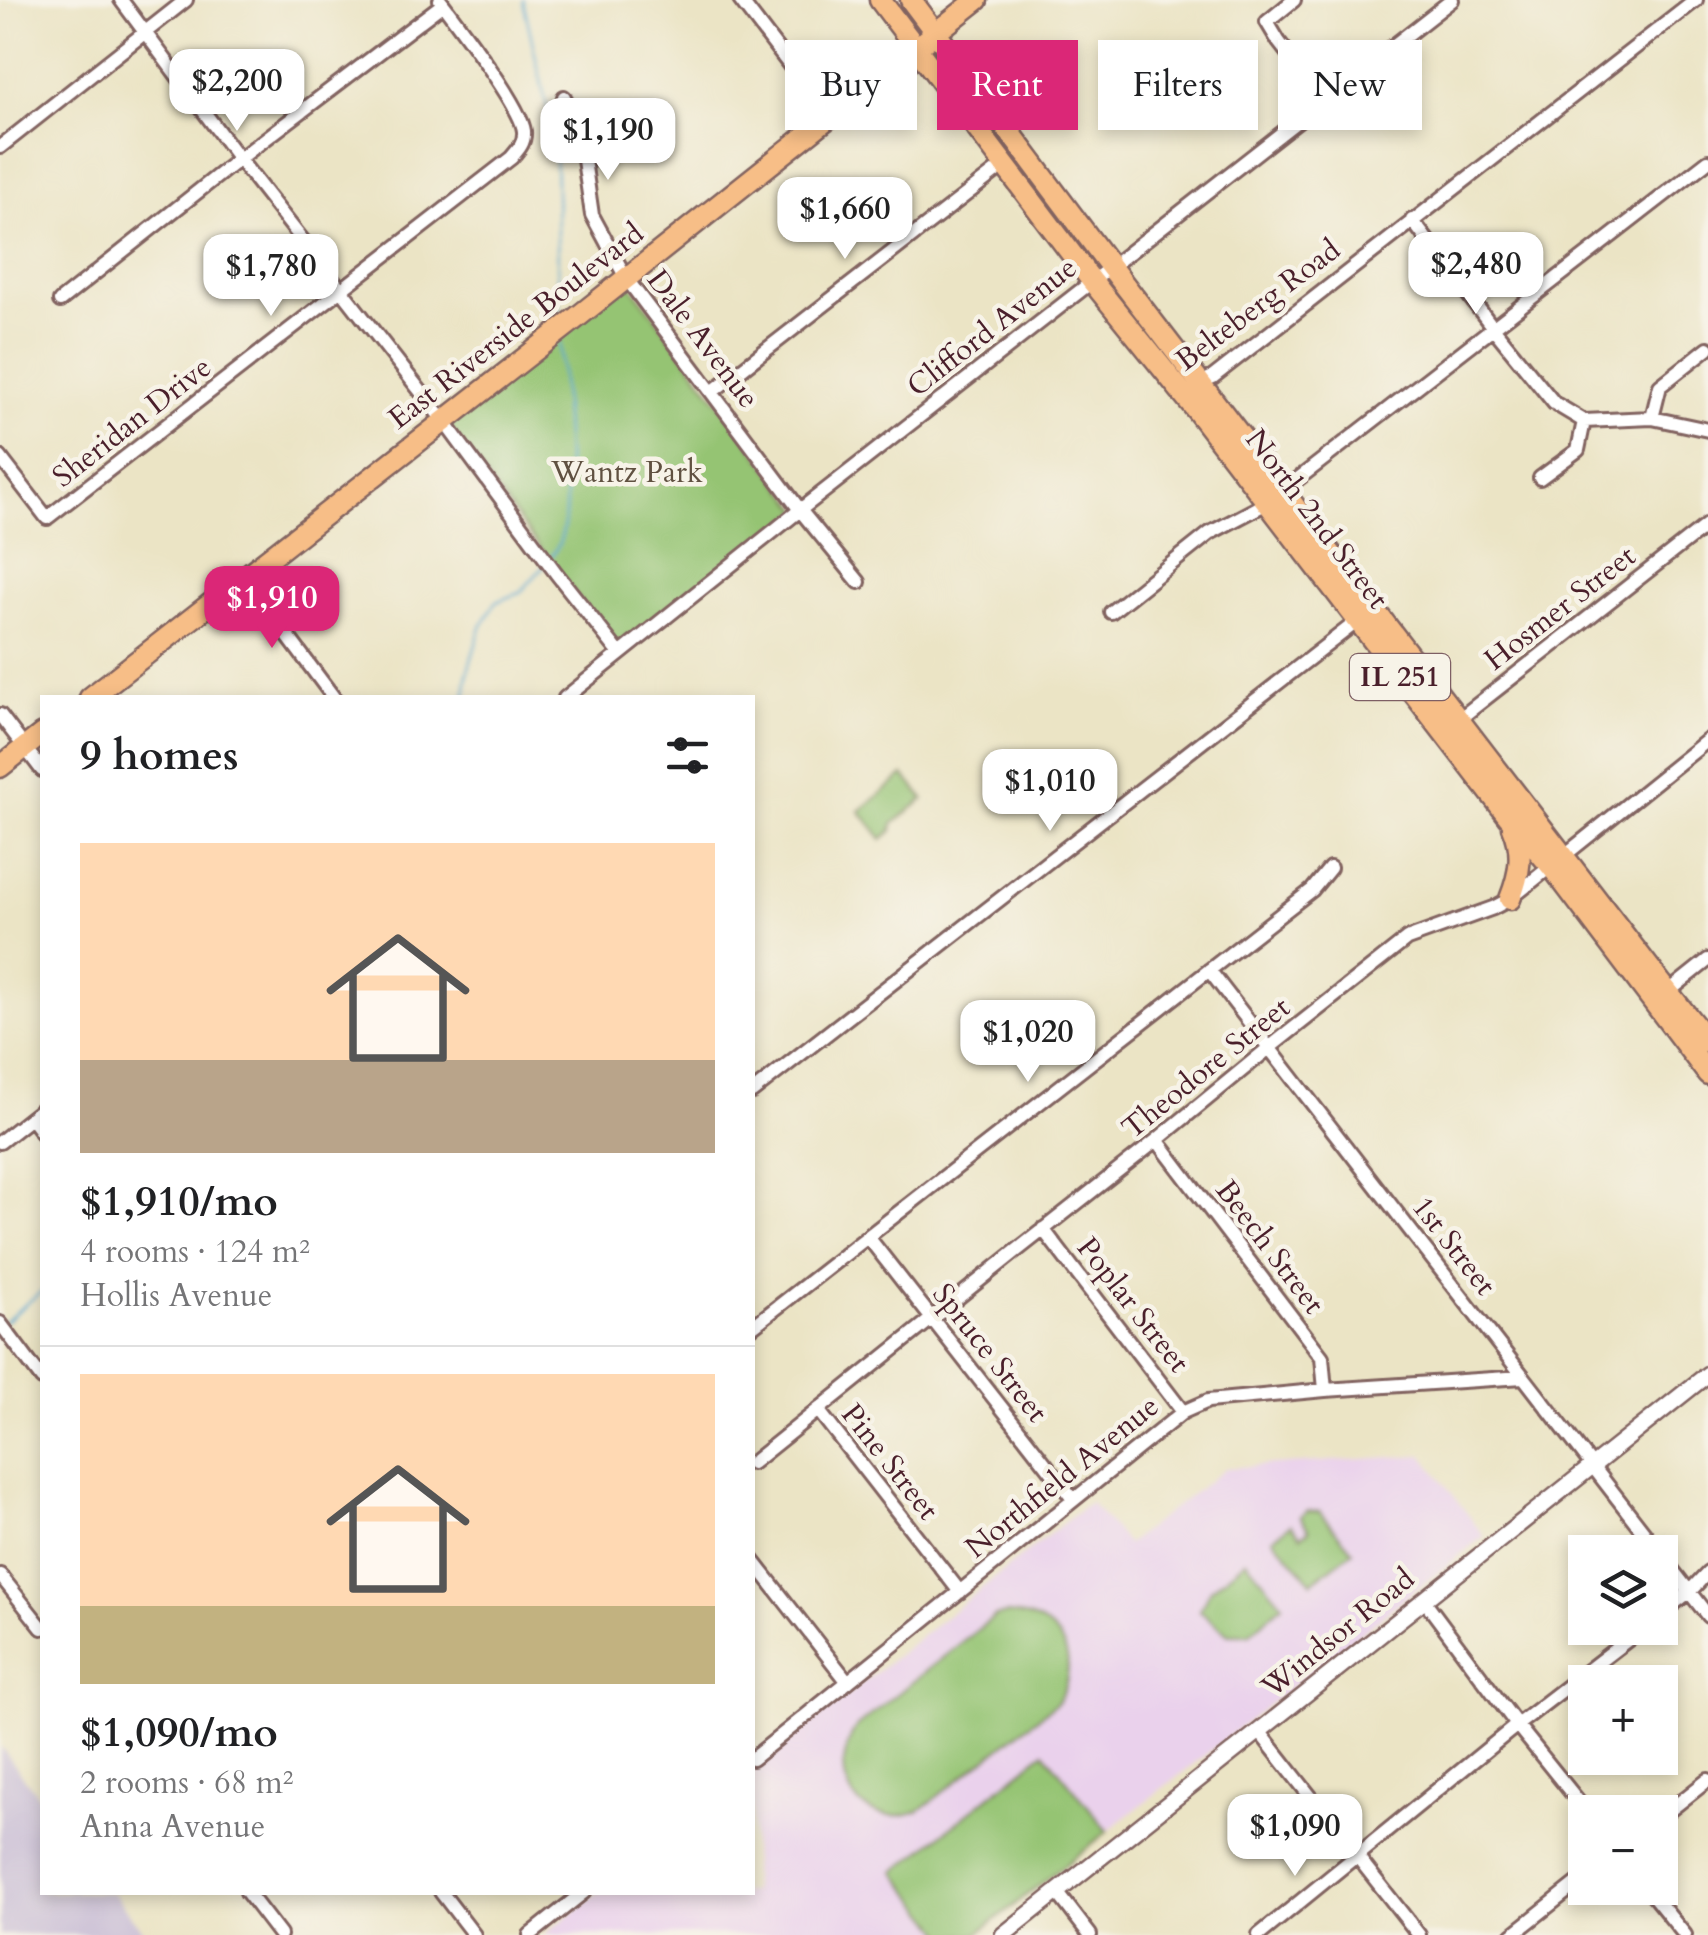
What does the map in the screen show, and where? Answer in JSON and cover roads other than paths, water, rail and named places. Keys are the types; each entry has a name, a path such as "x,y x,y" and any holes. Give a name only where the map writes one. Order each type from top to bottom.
{"main road":[{"name":"North 2nd Street","path":"880,0 909,40"},
{"name":"North 2nd Street","path":"911,0 1201,382 1275,497"},
{"name":"East Riverside Boulevard","path":"917,46 977,0"},
{"name":"North 2nd Street","path":"917,51 1092,280 1182,393 1275,497 1558,861 1661,998 1708,1074"},
{"name":"East Riverside Boulevard","path":"94,695 813,130"},
{"path":"1032,202 1051,187"},
{"name":"North 2nd Street","path":"1451,725 1508,816 1558,861"},
{"path":"0,767 40,736"},
{"path":"1508,816 1520,858 1510,898"},
{"name":"North 2nd Street","path":"1661,998 1708,1042"}],"street":[{"path":"120,0 620,654"},
{"path":"0,146 186,0"},
{"path":"740,0 785,59"},
{"path":"1278,40 1267,22 1294,0"},
{"name":"Clifford Avenue","path":"1401,40 1452,0"},
{"name":"Belteberg Road","path":"1182,393 1213,377 1696,0"},
{"path":"60,302 442,2"},
{"name":"Sheridan Drive","path":"0,457 47,518 518,151 524,138 514,108 442,2"},
{"name":"Dale Avenue","path":"564,97 584,153 592,216 626,278 800,510 859,582"},
{"name":"Clifford Avenue","path":"570,695 1285,130"},
{"path":"1111,612 1210,532 1275,497 1708,161"},
{"path":"712,392 1004,165"},
{"path":"1412,220 1554,403 1584,421 1652,418 1708,430"},
{"path":"1652,418 1660,386 1708,348"},
{"path":"1540,478 1578,450 1584,421"},
{"name":"Hosmer Street","path":"1451,725 1708,524"},
{"path":"245,579 332,695"},
{"path":"755,1090 1365,614"},
{"path":"0,715 40,767"},
{"name":"Theodore Street","path":"755,1461 1407,939 1493,908 1510,898 1708,740"},
{"path":"755,1325 1312,890 1330,868"},
{"path":"1661,998 1708,960"},
{"name":"1st Street","path":"1209,970 1646,1535"},
{"path":"0,1142 37,1114"},
{"name":"Beech Street","path":"1158,1140 1322,1357 1324,1390"},
{"name":"Poplar Street","path":"1043,1229 1183,1412"},
{"name":"Spruce Street","path":"868,1237 1073,1499"},
{"path":"0,1324 40,1375"},
{"name":"Windsor Road","path":"1003,1935 1708,1374"},
{"name":"Northfield Avenue","path":"755,1757 1183,1412 1208,1401 1523,1377"},
{"name":"Pine Street","path":"818,1410 960,1592"},
{"path":"755,1563 848,1682"},
{"path":"1678,1601 1708,1572"},
{"path":"0,1575 40,1625"},
{"name":"1st Street","path":"1678,1576 1708,1616"},
{"path":"1424,1600 1573,1795"},
{"path":"1259,1935 1621,1645"},
{"path":"1260,1731 1420,1935"},
{"path":"1678,1804 1708,1780"},
{"path":"1512,1935 1568,1891"},
{"path":"1057,1892 1090,1935"},
{"path":"249,1895 280,1935"},
{"path":"442,1895 474,1935"},
{"path":"530,1935 580,1895"},
{"path":"1661,1905 1685,1935"}],"waterway":[{"path":"523,0 555,143 559,320"},
{"path":"552,556 564,526 567,471 560,343"},
{"path":"465,695 481,627 496,602 521,592 544,566"},
{"path":"5,1321 40,1293"}],"park label":[{"name":"Wantz Park","path":"627,472"}]}
